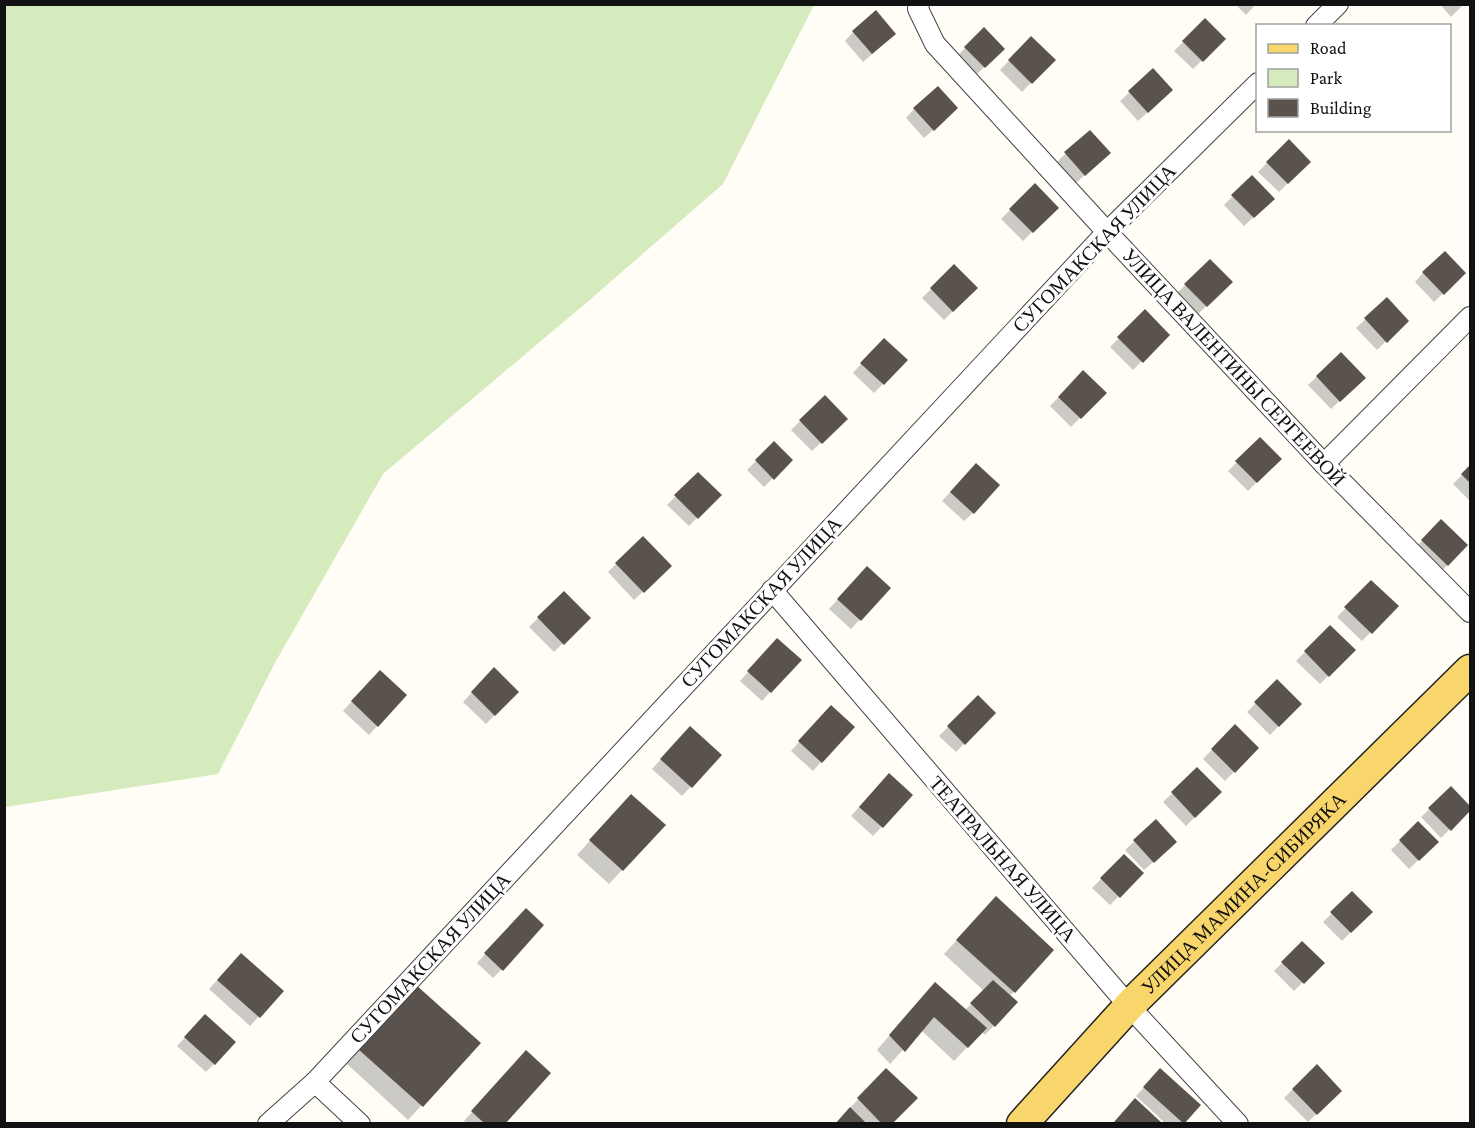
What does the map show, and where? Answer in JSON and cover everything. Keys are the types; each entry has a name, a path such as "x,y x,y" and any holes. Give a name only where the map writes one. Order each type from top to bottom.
{"main road":[{"name":"УЛИЦА МАМИНА-СИБИРЯКА","path":"1022,1124 1129,1006 1470,670"}],"street":[{"name":"УЛИЦА ВАЛЕНТИНЫ СЕРГЕЕВОЙ","path":"919,4 918,9 935,44 1324,464 1470,612"},
{"path":"1318,24 1338,4"},
{"name":"СУГОМАКСКАЯ УЛИЦА","path":"268,1124 315,1082 1107,232 1256,84"},
{"path":"1324,464 1470,317"},
{"name":"ТЕАТРАЛЬНАЯ УЛИЦА","path":"772,591 1129,1006 1238,1124"},
{"path":"315,1082 360,1124"}],"green space":[{"path":"5,4 814,5 723,184 383,474 276,661 218,774 5,807"}],"building":[{"path":"876,10 896,34 872,54 852,31"},
{"path":"1205,18 1226,39 1203,62 1182,41"},
{"path":"984,27 1005,49 985,68 964,47"},
{"path":"1031,36 1056,60 1032,84 1008,60"},
{"path":"1153,68 1173,90 1148,113 1128,91"},
{"path":"938,86 958,108 934,131 913,108"},
{"path":"1090,130 1111,153 1085,176 1064,152"},
{"path":"1289,139 1311,162 1288,184 1266,162"},
{"path":"1252,175 1275,199 1254,218 1231,195"},
{"path":"1035,183 1059,208 1033,233 1009,209"},
{"path":"1445,251 1466,273 1444,295 1422,272"},
{"path":"1210,259 1233,282 1207,307 1184,284"},
{"path":"954,264 978,288 953,312 930,288"},
{"path":"1387,297 1409,321 1387,343 1364,318"},
{"path":"1145,309 1170,335 1143,363 1117,337"},
{"path":"884,338 908,360 884,385 860,363"},
{"path":"1341,352 1366,378 1340,402 1316,376"},
{"path":"1083,370 1107,393 1081,419 1058,397"},
{"path":"825,395 848,419 822,444 799,420"},
{"path":"1260,437 1282,459 1257,483 1235,461"},
{"path":"774,441 793,460 774,480 755,460"},
{"path":"976,463 1000,485 974,514 950,492"},
{"path":"1470,465 1470,483 1461,474"},
{"path":"698,472 722,495 698,519 674,495"},
{"path":"1441,519 1468,545 1448,566 1421,540"},
{"path":"643,536 672,566 644,593 615,563"},
{"path":"867,566 891,588 861,621 837,599"},
{"path":"1371,580 1399,606 1372,634 1344,607"},
{"path":"564,591 591,618 564,645 537,617"},
{"path":"1330,625 1356,650 1329,677 1304,651"},
{"path":"777,638 802,660 771,693 747,671"},
{"path":"494,667 519,692 495,716 471,692"},
{"path":"380,670 407,695 378,727 351,701"},
{"path":"1277,679 1302,704 1279,727 1254,702"},
{"path":"978,695 996,713 965,745 947,726"},
{"path":"831,705 855,727 822,763 798,741"},
{"path":"1235,724 1259,748 1235,773 1211,749"},
{"path":"690,726 722,755 692,788 660,759"},
{"path":"1197,767 1222,792 1195,818 1171,792"},
{"path":"889,773 913,795 883,828 859,807"},
{"path":"1451,786 1470,806 1470,811 1451,831 1428,808"},
{"path":"631,794 666,825 623,871 589,840"},
{"path":"1156,819 1177,842 1154,863 1133,840"},
{"path":"1418,821 1439,842 1419,861 1399,840"},
{"path":"1124,854 1144,873 1120,898 1100,878"},
{"path":"1352,891 1373,912 1351,933 1330,912"},
{"path":"996,896 1054,950 1015,993 956,940"},
{"path":"526,908 544,925 503,971 484,953"},
{"path":"1302,941 1325,963 1304,984 1281,962"},
{"path":"241,953 284,991 260,1018 217,980"},
{"path":"993,980 1018,1002 995,1027 970,1003"},
{"path":"935,982 987,1028 968,1048 934,1017 905,1052 889,1035"},
{"path":"416,985 481,1043 423,1107 358,1049"},
{"path":"205,1014 236,1042 215,1065 184,1037"},
{"path":"526,1050 551,1073 505,1124 485,1124 471,1111"},
{"path":"1317,1064 1342,1091 1317,1115 1292,1089"},
{"path":"886,1068 918,1098 892,1124 882,1124 857,1098"},
{"path":"1160,1068 1201,1105 1184,1124 1143,1087"},
{"path":"1135,1098 1163,1124 1116,1124 1114,1122"},
{"path":"850,1107 867,1124 835,1124"}]}
